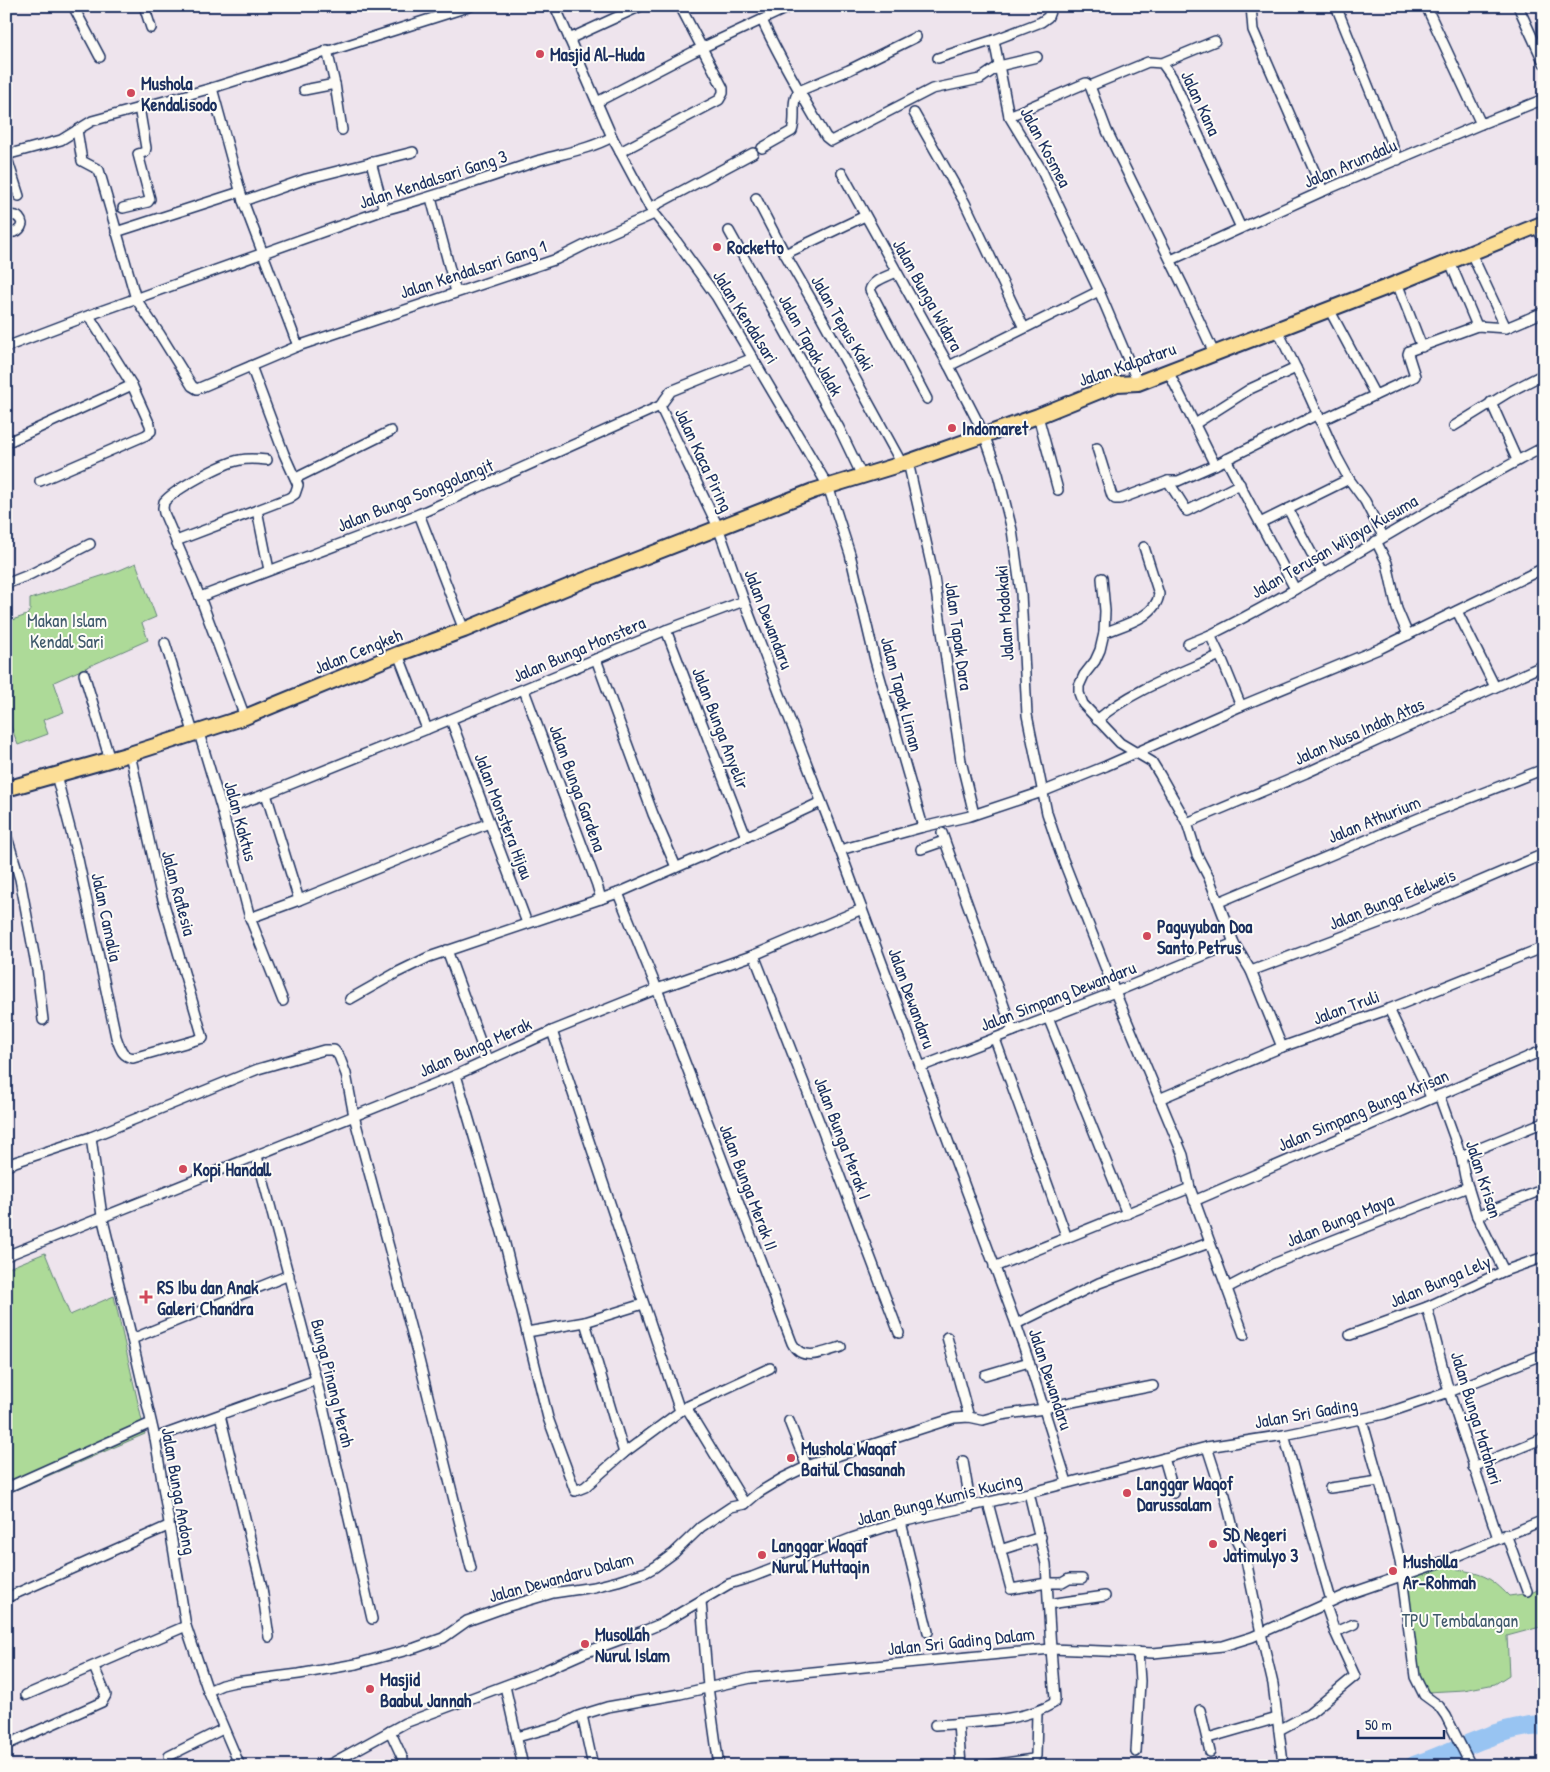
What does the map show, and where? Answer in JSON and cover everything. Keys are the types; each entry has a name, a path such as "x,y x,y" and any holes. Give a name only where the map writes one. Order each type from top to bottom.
{"main road":[{"name":"Jalan Kalpataru","path":"718,527 828,486 905,463 1038,416 1117,384 1138,383 1168,372 1450,262 1540,224"},
{"name":"Jalan Cengkeh","path":"6,789 130,754 245,717 718,527"}],"street":[{"path":"73,6 100,57"},
{"path":"144,6 150,28"},
{"path":"19,196 6,155 61,140 85,124 139,107 212,88 470,6"},
{"name":"Jalan Kendalsari","path":"555,6 612,137 652,211 716,296 828,486"},
{"path":"569,39 641,6"},
{"path":"620,152 722,97 723,88 680,6"},
{"path":"597,102 767,14 791,6"},
{"path":"938,58 994,40 1045,20 1050,15 1052,6"},
{"path":"1251,6 1253,30 1323,191"},
{"path":"1336,6 1398,160"},
{"path":"1426,6 1481,124"},
{"path":"1518,6 1544,63"},
{"path":"767,14 772,42 830,141 834,141 861,124 932,89 980,79 999,69 1037,57"},
{"path":"799,91 849,70 916,37"},
{"name":"Jalan Kosmea","path":"994,40 1009,116 1042,169 1099,291 1138,383"},
{"path":"1162,63 1215,41"},
{"path":"327,50 335,84 342,130"},
{"name":"Jalan Kana","path":"1009,116 1086,83 1090,86 1148,62 1162,63 1172,77 1241,228"},
{"path":"304,90 335,84"},
{"path":"1090,86 1107,131 1171,260 1214,353"},
{"path":"212,88 240,192 298,346"},
{"name":"Jalan Kendalsari Gang 1","path":"136,299 193,388 200,389 298,346 557,259 652,211 792,131 795,122 794,98 799,91"},
{"name":"Jalan Arumdalu","path":"1171,260 1323,191 1544,99"},
{"path":"123,208 150,200 138,154 145,152 146,148 139,107"},
{"path":"914,113 965,203 1024,328"},
{"path":"77,130 84,163 99,170 136,299"},
{"name":"Jalan Kendalsari Gang 3","path":"6,347 384,210 431,198 542,160 603,142 612,137"},
{"path":"244,201 306,179 413,152"},
{"path":"371,162 384,210"},
{"name":"Jalan Bunga Widara","path":"842,173 949,366 984,434"},
{"path":"116,232 240,192"},
{"path":"431,198 456,292"},
{"name":"Jalan Tepus Kaki","path":"756,198 785,254 905,463"},
{"path":"6,219 10,216 15,216 21,221 20,229 8,232"},
{"path":"785,254 865,216"},
{"path":"1540,224 1544,240"},
{"name":"Jalan Tapak Jalak","path":"729,231 839,428 862,476"},
{"path":"1472,253 1506,328"},
{"path":"1450,262 1477,326"},
{"path":"896,272 875,283 871,286 870,290 927,399"},
{"path":"1397,283 1422,346"},
{"path":"949,366 1099,291"},
{"path":"1329,309 1375,395"},
{"path":"1097,448 1112,496 1115,499 1120,499 1168,481 1178,481 1415,377 1408,352 1477,326 1506,328 1544,312"},
{"path":"40,481 151,431 132,385 90,316"},
{"path":"1277,329 1349,479 1365,500 1380,539 1397,609 1408,636"},
{"name":"Jalan Bunga Songgolangit","path":"200,597 419,514 660,406 672,391 753,358"},
{"path":"176,542 295,494 298,485 294,473 284,454 251,366"},
{"path":"1195,424 1250,390 1296,368"},
{"path":"1168,372 1215,465"},
{"path":"1454,426 1491,402 1544,374"},
{"path":"6,443 132,385"},
{"path":"1491,402 1518,460"},
{"name":"Jalan Kaca Piring","path":"660,406 718,527"},
{"path":"1038,416 1058,490"},
{"path":"294,473 391,431"},
{"name":"Jalan Modokaki","path":"984,434 1003,492 1012,530 1021,593 1027,715 1047,813 1060,852 1183,1155 1194,1201 1244,1335"},
{"name":"Jalan Terusan Wijaya Kusuma","path":"1188,644 1210,635 1295,590 1458,492 1544,447"},
{"path":"245,717 200,597 162,508 169,496 220,468 243,459 268,460"},
{"path":"1226,459 1295,590"},
{"name":"Jalan Tapak Dara","path":"905,463 934,577 962,761 974,814"},
{"path":"1260,523 1349,479"},
{"path":"1168,481 1187,511 1240,484"},
{"name":"Jalan Tapak Liman","path":"828,486 850,554 876,660 923,827"},
{"path":"1288,509 1322,573"},
{"path":"257,510 269,570"},
{"path":"419,514 464,630"},
{"name":"Jalan Dewandaru","path":"718,527 744,601 840,850 1016,1324 1067,1482"},
{"path":"6,584 31,574 90,544"},
{"path":"1104,633 1143,616 1152,609 1158,599 1159,594 1144,547"},
{"path":"840,850 974,814 1042,792 1408,636 1544,568"},
{"path":"1102,578 1105,611 1104,633 1100,650 1084,675 1078,693 1083,704 1120,743 1152,762 1187,824 1197,855 1234,943 1251,971 1282,1047"},
{"name":"Jalan Bunga Monstera","path":"222,810 451,720 666,630 744,601"},
{"path":"1457,611 1495,687"},
{"name":"Jalan Bunga Anyelir","path":"666,630 746,837"},
{"path":"1210,635 1241,706"},
{"name":"Jalan Kaktus","path":"165,643 222,810 250,918 283,1002"},
{"path":"398,654 427,729"},
{"path":"1097,720 1107,711 1135,695 1220,655"},
{"path":"596,659 653,814 676,867"},
{"name":"Jalan Nusa Indah Atas","path":"1187,824 1306,773 1544,665"},
{"path":"84,674 110,760"},
{"name":"Jalan Bunga Gardena","path":"524,690 601,899"},
{"name":"Jalan Monstera Hijau","path":"451,720 527,923"},
{"name":"Jalan Raflesia","path":"130,754 160,890 203,1038 133,1058"},
{"name":"Jalan Athurium","path":"1218,902 1418,818 1542,773"},
{"name":"Jalan Camalia","path":"56,775 78,859 116,1036 121,1052 126,1057 133,1058"},
{"path":"266,794 299,900"},
{"path":"350,999 396,973 446,950 601,899 746,837 820,802"},
{"path":"250,918 489,823"},
{"path":"6,834 20,879 37,970 43,1020"},
{"path":"921,849 943,837 1013,1031"},
{"name":"Jalan Bunga Edelweis","path":"1251,971 1413,910 1544,854"},
{"name":"Jalan Bunga Merak II","path":"618,892 792,1343 798,1352 811,1356 841,1346"},
{"name":"Jalan Bunga Merak","path":"6,1256 456,1075 552,1032 657,989 754,955 862,909"},
{"name":"Jalan Simpang Dewandaru","path":"920,1067 1116,992 1234,943"},
{"name":"Jalan Truli","path":"1159,1099 1282,1047 1389,1009 1544,947"},
{"path":"446,950 488,1060"},
{"name":"Jalan Bunga Merak I","path":"754,955 817,1115 899,1333"},
{"name":"Jalan Krisan","path":"1389,1009 1435,1096 1461,1156 1477,1216 1504,1271"},
{"path":"1048,1017 1127,1214"},
{"path":"552,1032 643,1304 683,1409 745,1504"},
{"path":"995,1039 1067,1238"},
{"path":"6,1167 15,1162 90,1138 258,1069 324,1050 334,1050 339,1056 346,1074 354,1116 417,1352 471,1568"},
{"name":"Jalan Simpang Bunga Krisan","path":"1194,1201 1544,1050"},
{"path":"456,1075 503,1236 548,1418 573,1489 577,1491 585,1486 624,1453 683,1409 770,1368"},
{"path":"1461,1156 1544,1122"},
{"name":"Jalan Bunga Andong","path":"90,1138 102,1216 154,1438 186,1626 208,1691 240,1766"},
{"name":"Bunga Pinang Merah","path":"257,1156 316,1380 372,1619"},
{"name":"Jalan Bunga Maya","path":"1227,1288 1273,1264 1468,1187"},
{"path":"994,1267 1190,1188"},
{"path":"1477,1216 1544,1189"},
{"path":"1016,1324 1098,1283 1209,1243"},
{"name":"Jalan Bunga Lely","path":"1350,1336 1427,1307 1504,1271 1544,1256"},
{"path":"132,1339 289,1275"},
{"path":"528,1332 586,1322 643,1304"},
{"name":"Jalan Bunga Matahari","path":"1427,1307 1449,1392 1473,1467 1527,1590"},
{"path":"586,1322 624,1453"},
{"path":"947,1338 969,1417"},
{"name":"Jalan Sri Gading","path":"1067,1482 1208,1447 1362,1420 1449,1392 1544,1354"},
{"path":"985,1375 1029,1362"},
{"path":"154,1438 316,1380"},
{"name":"Jalan Dewandaru Dalam","path":"208,1691 235,1682 299,1674 356,1664 415,1648 443,1638 467,1621 506,1607 553,1593 594,1587 640,1574 655,1567 701,1527 731,1507 745,1504 772,1484 807,1467 954,1418 969,1417 983,1420 1000,1415 1044,1409 1153,1386"},
{"path":"220,1415 262,1588 269,1637"},
{"path":"1362,1420 1388,1511 1402,1574 1415,1677 1424,1695 1439,1706 1471,1766"},
{"path":"789,1421 807,1467"},
{"path":"6,1488 151,1424"},
{"path":"1278,1730 1309,1714 1355,1676 1335,1632 1284,1434"},
{"path":"1473,1467 1544,1438"},
{"path":"1208,1447 1218,1481 1225,1495 1236,1540 1246,1560 1273,1684 1276,1718 1284,1763"},
{"path":"1164,1458 1174,1493"},
{"path":"962,1461 971,1506"},
{"path":"1330,1488 1379,1481"},
{"name":"Jalan Bunga Kumis Kucing","path":"327,1766 405,1723 505,1686 584,1653 664,1623 729,1584 752,1577 852,1538 901,1522 988,1503 1067,1482"},
{"path":"935,1725 1016,1717 1036,1712 1054,1703 1046,1564 1029,1493"},
{"path":"988,1503 1011,1589 1047,1583 1062,1583 1069,1579 1082,1579"},
{"name":"Jalan Sri Gading Dalam","path":"517,1737 561,1724 607,1707 680,1694 750,1678 1051,1649 1173,1652 1238,1643 1328,1602 1402,1574 1442,1562 1544,1520"},
{"path":"901,1522 928,1632"},
{"path":"6,1598 168,1526"},
{"path":"1000,1550 1041,1537"},
{"path":"1049,1604 1105,1596"},
{"path":"701,1601 708,1687 719,1766"},
{"path":"1335,1632 1354,1624"},
{"path":"26,1695 186,1626"},
{"path":"1136,1752 1140,1681 1138,1652"},
{"path":"6,1745 102,1702 106,1695 94,1667"},
{"path":"505,1686 523,1766"},
{"path":"1200,1710 1210,1752"},
{"path":"984,1766 1033,1759 1036,1756 1036,1712"},
{"path":"582,1715 593,1766"},
{"path":"1208,1738 1276,1718"},
{"path":"958,1723 962,1766"},
{"path":"169,1756 223,1728"},
{"path":"390,1731 403,1759 403,1762 398,1766"}],"green space":[{"name":"Makan Islam Kendal Sari","path":"136,563 156,617 142,623 148,640 54,682 64,712 43,720 48,734 18,745 6,713 6,622 27,615 30,610 30,599"},
{"path":"45,1253 70,1315 114,1296 145,1434 6,1494 6,1269"},
{"name":"TPU Tembalangan","path":"1454,1562 1457,1569 1486,1577 1509,1596 1531,1593 1544,1587 1544,1626 1507,1636 1509,1675 1495,1684 1464,1690 1427,1692 1418,1680 1406,1579"}],"waterway":[{"path":"1414,1766 1494,1735 1527,1726 1544,1725"}],"place":[{"name":"Masjid Al-Huda","path":"540,54"},
{"name":"Mushola Kendalisodo","path":"131,93"},
{"name":"Rocketto","path":"717,247"},
{"name":"Indomaret","path":"952,428"},
{"name":"Paguyuban Doa Santo Petrus","path":"1147,936"},
{"name":"Kopi Handall","path":"183,1169"},
{"name":"RS Ibu dan Anak Galeri Chandra","path":"146,1297"},
{"name":"Mushola Waqaf Baitul Chasanah","path":"791,1458"},
{"name":"Langgar Waqof Darussalam","path":"1127,1493"},
{"name":"SD Negeri Jatimulyo 3","path":"1213,1544"},
{"name":"Langgar Waqaf Nurul Muttaqin","path":"762,1555"},
{"name":"Musholla Ar-Rohmah","path":"1393,1571"},
{"name":"Musollah Nurul Islam","path":"585,1644"},
{"name":"Masjid Baabul Jannah","path":"370,1689"}]}
